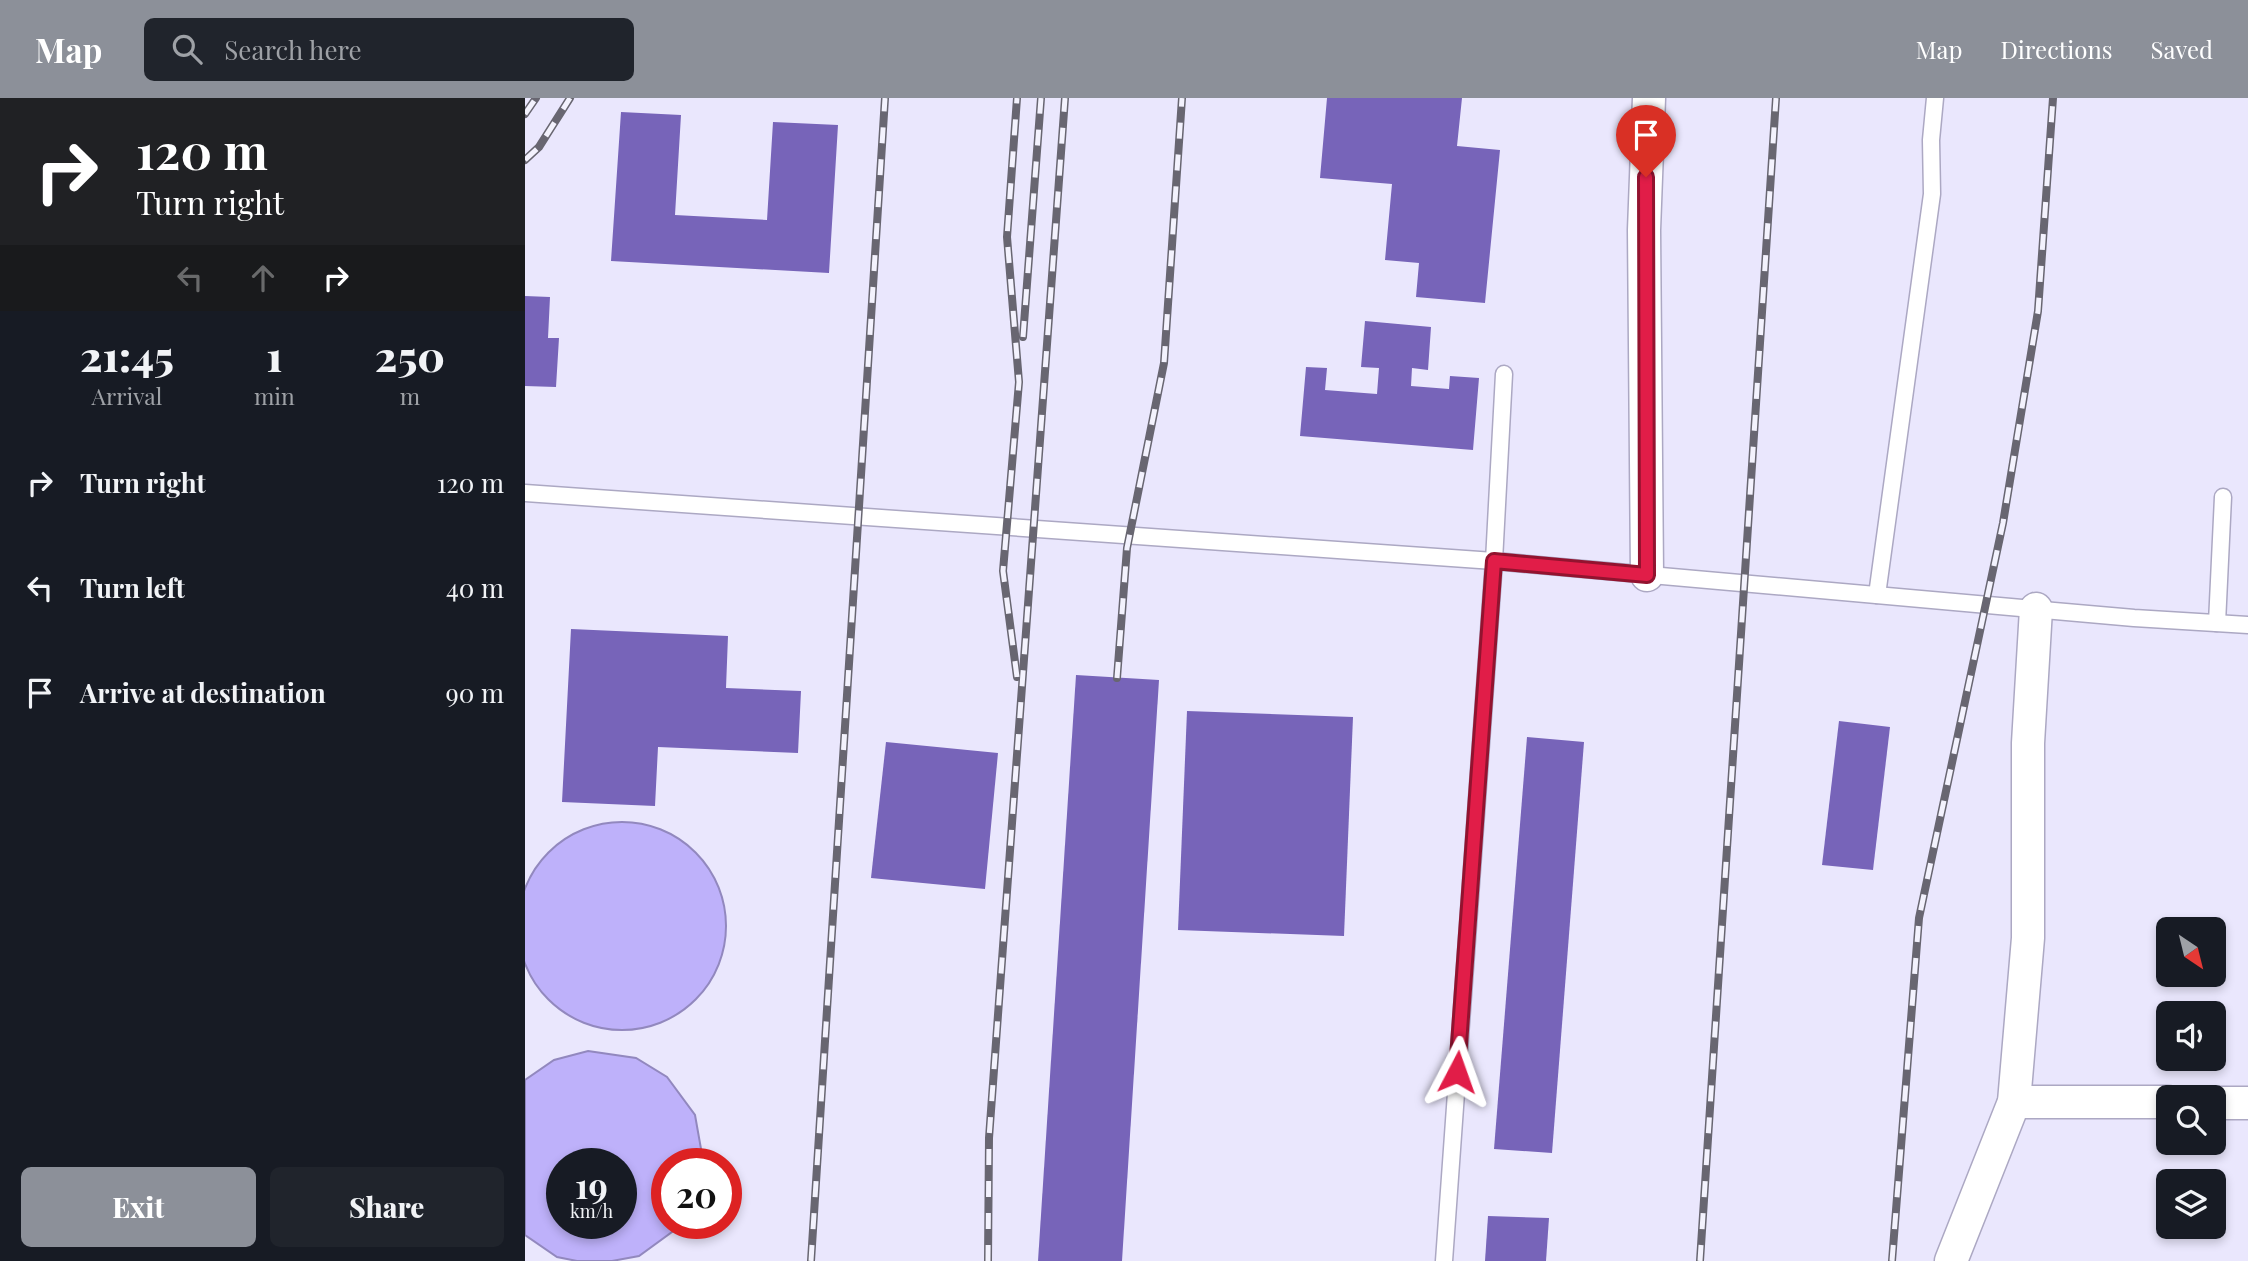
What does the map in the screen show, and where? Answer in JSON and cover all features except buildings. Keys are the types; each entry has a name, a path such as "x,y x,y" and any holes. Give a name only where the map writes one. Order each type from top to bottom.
{"street":[{"path":"1647,575 1644,230 1649,98"},
{"path":"1951,1261 2014,1102 2028,938 2028,743 2036,609"},
{"path":"2014,1102 2156,1102"},
{"path":"2226,1102 2248,1102"}],"lane":[{"path":"1877,595 1931,194 1931,140 1935,98"},
{"path":"1444,1261 1494,561 1504,374"},
{"path":"525,493 1494,561 2248,625"},
{"path":"2217,623 2223,497"}],"shaded area":[{"path":"525,98 2248,98 2248,1261 525,1261"},
{"path":"602,824 642,824 680,839 696,852 709,868 724,906 724,946 709,984 696,1000 680,1013 642,1028 602,1028 564,1013 548,1000 535,984 525,963 525,889 535,868 548,852 564,839"},
{"path":"588,1051 636,1058 667,1077 695,1115 701,1148 651,1148 651,1239 662,1239 639,1256 612,1261 577,1261 557,1257 525,1235 525,1080 554,1060"}],"railway":[{"path":"525,114 536,98"},
{"path":"525,160 539,147 570,98"},
{"path":"811,1261 885,98"},
{"path":"1017,98 1007,237 1019,382 1003,571 1017,677"},
{"path":"1023,337 1041,98"},
{"path":"988,1261 989,1138 1065,98"},
{"path":"1117,678 1127,548 1164,363 1182,98"},
{"path":"1700,1261 1776,98"},
{"path":"1892,1261 1919,918 2003,523 2038,311 2053,98"}],"route":[{"path":"1457,1072 1494,561 1647,575 1644,230 1646,177"}]}
